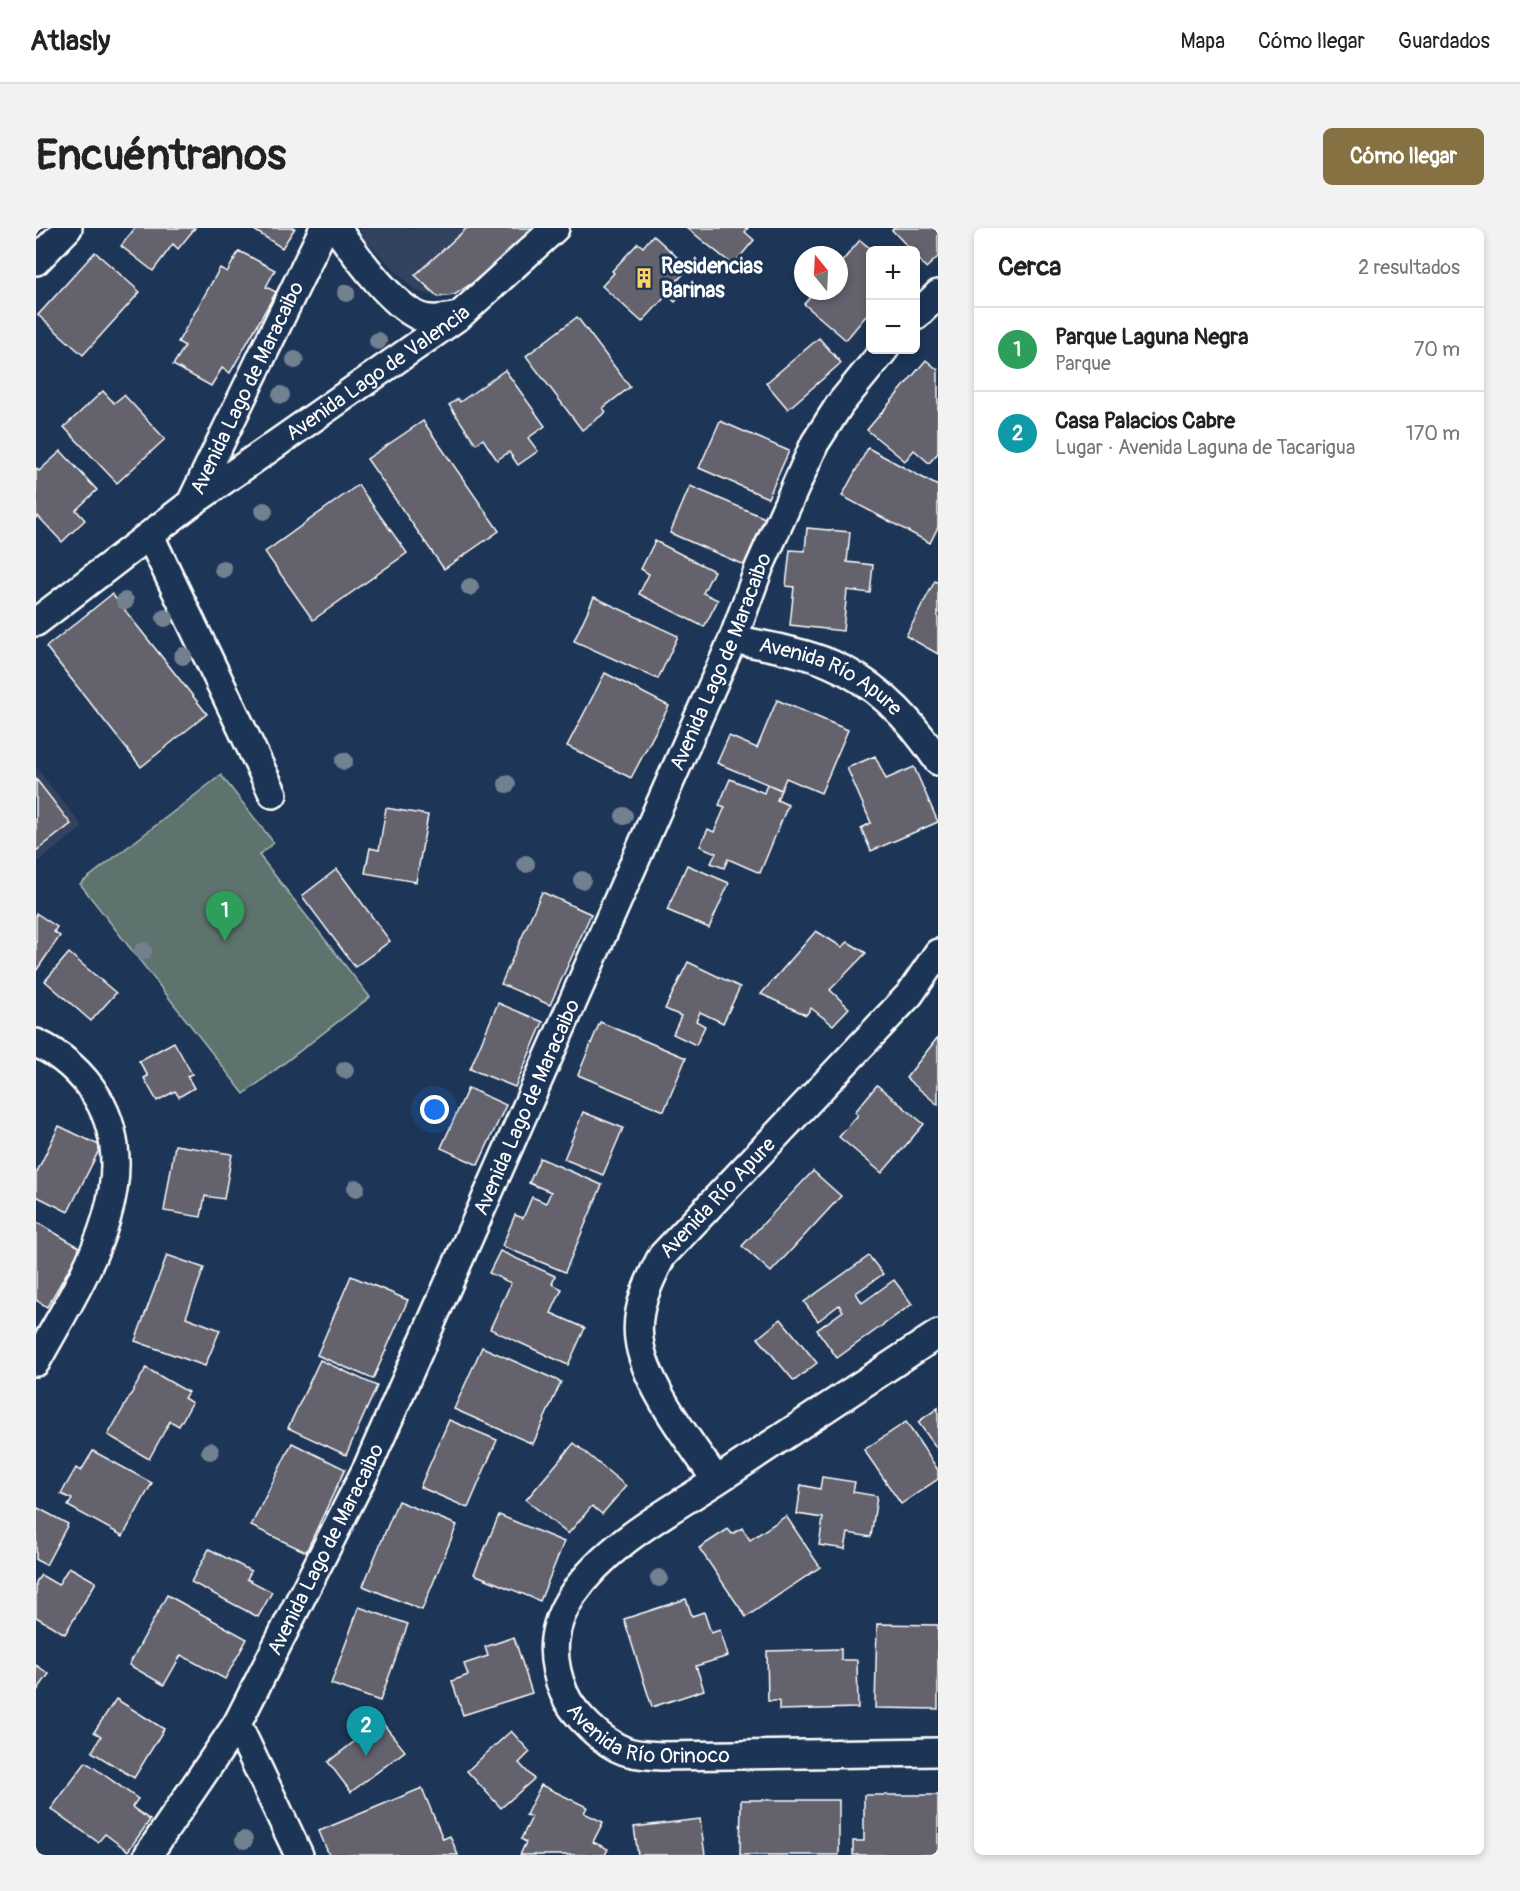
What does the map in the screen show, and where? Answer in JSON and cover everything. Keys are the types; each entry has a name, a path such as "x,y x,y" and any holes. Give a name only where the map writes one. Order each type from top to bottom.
{"street":[{"path":"36,261 68,228"},
{"name":"Avenida Lago de Maracaibo","path":"36,622 190,504 324,228"},
{"path":"336,228 374,277 389,293 418,316 434,319 459,316"},
{"name":"Avenida Lago de Valencia","path":"190,504 459,316 555,228"},
{"path":"920,311 938,294"},
{"name":"Avenida Lago de Maracaibo","path":"148,1855 237,1724 368,1466 734,639 759,567 815,443 840,404 881,354"},
{"path":"150,536 273,794"},
{"name":"Avenida Río Apure","path":"734,639 777,648 831,664 867,684 909,722 938,761"},
{"name":"Avenida Río Apure","path":"716,1480 662,1398 649,1372 639,1339 640,1311 647,1284 662,1256 910,994 938,953"},
{"path":"36,1043 67,1061 88,1083 103,1107 116,1161 114,1189 92,1260 36,1362"},
{"name":"Avenida Río Orinoco","path":"938,1334 654,1520 605,1558 573,1594 559,1621 553,1645 555,1673 568,1702 593,1731 625,1751 661,1756 938,1752"},
{"path":"237,1724 299,1855"}],"shaded area":[{"path":"359,228 536,228 472,283 454,295 438,297 415,291 364,239"},
{"path":"36,767 83,827 36,864"}],"green space":[{"path":"221,775 274,843 259,855 370,997 244,1094 80,884"}],"building":[{"path":"135,228 195,228 178,249 173,244 153,271 121,246"},
{"path":"251,228 295,228 282,248"},
{"path":"467,228 536,228 472,283 454,295 438,297 415,275"},
{"path":"687,228 748,228 745,232 754,240 733,265"},
{"path":"894,228 938,228 938,257 926,268 920,261 920,246 907,246 892,230"},
{"name":"Residencias Barinas","path":"653,235 689,268 675,283 684,292 675,302 667,295 642,322 602,286 614,273 612,271 638,243 643,247"},
{"path":"860,240 867,246 866,316 846,340 804,304 808,300 848,300 848,254"},
{"path":"239,251 275,270 266,287 276,292 230,373 222,368 211,386 173,365 185,346 178,342 220,268 227,272"},
{"path":"95,252 140,292 83,355 38,315"},
{"path":"577,317 630,387 603,408 606,412 582,430 526,356"},
{"path":"819,338 841,363 788,409 766,383"},
{"path":"926,360 938,370 938,453 929,463 914,450 905,461 867,430"},
{"path":"505,370 545,426 528,438 538,451 518,465 509,452 497,460 483,439 476,444 449,405 458,399 460,402"},
{"path":"103,391 114,403 124,395 165,439 117,483 64,427"},
{"path":"423,421 499,531 444,569 367,459"},
{"path":"720,421 789,451 768,498 699,468"},
{"path":"868,448 938,486 938,527 930,543 842,496"},
{"path":"61,451 97,490 76,510 85,520 62,542 38,516 36,518 36,468 39,471"},
{"path":"358,485 407,553 313,620 265,552"},
{"path":"690,486 765,518 744,565 670,533"},
{"path":"807,528 850,532 847,562 873,565 870,593 847,590 843,631 790,625 794,587 786,586 790,550 805,551"},
{"path":"655,541 714,571 703,593 718,600 704,627 639,594 649,574 641,569"},
{"path":"935,581 938,583 938,654 906,636"},
{"path":"112,594 207,714 141,767 46,647"},
{"path":"594,597 678,636 658,679 574,641"},
{"path":"605,673 669,706 631,778 567,746"},
{"path":"777,700 848,730 821,793 786,778 781,790 717,763 729,736 757,748"},
{"path":"875,756 886,779 914,767 938,822 871,851 861,828 871,823 847,768"},
{"path":"36,779 71,824 36,851"},
{"path":"730,779 764,793 767,784 781,790 777,800 788,805 760,873 728,859 724,868 711,863 716,853 700,846 708,829 714,832 725,807 719,805"},
{"path":"386,808 428,815 416,882 365,873 370,848 379,850"},
{"path":"687,865 729,883 709,928 667,910"},
{"path":"337,869 390,941 355,967 302,896"},
{"path":"542,892 591,914 550,1005 501,984"},
{"path":"36,913 57,927 54,932 60,936 36,971"},
{"path":"816,931 842,947 848,942 866,953 830,990 849,1008 833,1025 811,1008 806,1015 761,994"},
{"path":"69,953 116,993 91,1021 45,981"},
{"path":"688,962 740,987 723,1023 700,1012 696,1021 705,1026 696,1045 673,1034 681,1016 665,1009"},
{"path":"498,1003 543,1022 515,1087 470,1069"},
{"path":"600,1022 686,1058 664,1111 578,1075"},
{"path":"938,1037 938,1105 906,1078"},
{"path":"174,1042 192,1074 187,1076 194,1088 179,1097 175,1091 157,1101 144,1078 148,1076 139,1061"},
{"path":"877,1085 924,1124 882,1173 839,1137 858,1115 855,1112"},
{"path":"468,1088 506,1105 478,1165 441,1148"},
{"path":"583,1112 623,1128 603,1175 564,1159"},
{"path":"59,1126 101,1146 68,1212 36,1196 36,1174"},
{"path":"175,1145 232,1154 224,1199 205,1196 201,1217 164,1211"},
{"path":"540,1158 602,1185 565,1272 502,1246 515,1215 523,1218 532,1197 546,1203 551,1192 529,1183"},
{"path":"813,1171 841,1196 771,1272 742,1246"},
{"path":"36,1222 81,1248 47,1307 36,1300"},
{"path":"500,1251 555,1276 552,1284 562,1289 551,1313 585,1328 568,1365 490,1329 511,1283 489,1273"},
{"path":"167,1255 204,1268 186,1317 220,1330 205,1366 135,1341"},
{"path":"869,1256 883,1274 856,1293 862,1303 894,1280 912,1304 837,1358 817,1330 843,1311 839,1305 818,1321 804,1302"},
{"path":"351,1276 408,1300 373,1379 317,1355"},
{"path":"781,1319 817,1363 794,1381 758,1338"},
{"path":"482,1347 561,1382 533,1444 454,1409"},
{"path":"320,1360 377,1386 346,1455 288,1428"},
{"path":"146,1368 188,1392 184,1398 192,1403 179,1426 170,1421 149,1459 108,1435"},
{"path":"938,1408 938,1450 918,1422"},
{"path":"449,1420 497,1440 468,1508 420,1487"},
{"path":"906,1422 938,1470 938,1479 901,1504 864,1450"},
{"path":"292,1443 345,1469 306,1552 251,1526"},
{"path":"574,1443 626,1486 602,1514 592,1506 568,1534 526,1500"},
{"path":"93,1451 152,1483 123,1536 68,1506 72,1499 61,1494 76,1468 81,1471"},
{"path":"822,1477 855,1482 853,1492 877,1496 871,1537 848,1533 845,1549 819,1545 823,1518 797,1514 801,1485 820,1489"},
{"path":"398,1501 457,1525 422,1610 363,1586"},
{"path":"36,1507 68,1524 46,1565 36,1560"},
{"path":"499,1515 564,1542 540,1601 474,1574"},
{"path":"786,1516 820,1567 746,1617 699,1548 728,1529 732,1534 742,1528 750,1540"},
{"path":"209,1549 251,1571 247,1579 272,1592 258,1617 191,1582"},
{"path":"69,1567 96,1582 65,1634 36,1617 36,1582 41,1575 58,1585"},
{"path":"167,1595 247,1639 225,1679 181,1655 164,1685 129,1665"},
{"path":"686,1599 692,1616 704,1612 711,1633 720,1630 728,1656 696,1666 704,1690 652,1707 624,1619"},
{"path":"359,1607 408,1624 380,1701 331,1684"},
{"path":"877,1624 938,1625 938,1709 875,1708"},
{"path":"514,1637 532,1693 463,1715 452,1681 468,1675 464,1664 488,1656 485,1647"},
{"path":"841,1649 841,1660 857,1660 858,1708 779,1710 779,1701 768,1701 767,1651"},
{"path":"36,1665 49,1674 36,1692"},
{"path":"116,1699 164,1729 134,1778 92,1752 101,1736 94,1732"},
{"path":"381,1721 405,1751 351,1792 328,1762"},
{"path":"511,1731 530,1752 519,1763 534,1779 501,1808 467,1771"},
{"path":"86,1762 138,1799 132,1807 150,1820 128,1851 105,1834 98,1842 51,1809"},
{"path":"541,1785 587,1807 584,1813 603,1822 593,1842 608,1849 605,1855 520,1855 526,1842 521,1839 532,1817 526,1815"},
{"path":"422,1788 443,1839 450,1836 458,1855 329,1855 319,1831"},
{"path":"864,1795 938,1795 938,1855 853,1855 853,1841 864,1841"},
{"path":"741,1800 839,1800 839,1855 740,1855"},
{"path":"700,1819 705,1855 638,1855 634,1827"}],"place":[{"name":"Residencias Barinas","path":"644,278"},
{"name":"Parque Laguna Negra","path":"225,941"},
{"name":"Casa Palacios Cabre","path":"366,1756"}]}
